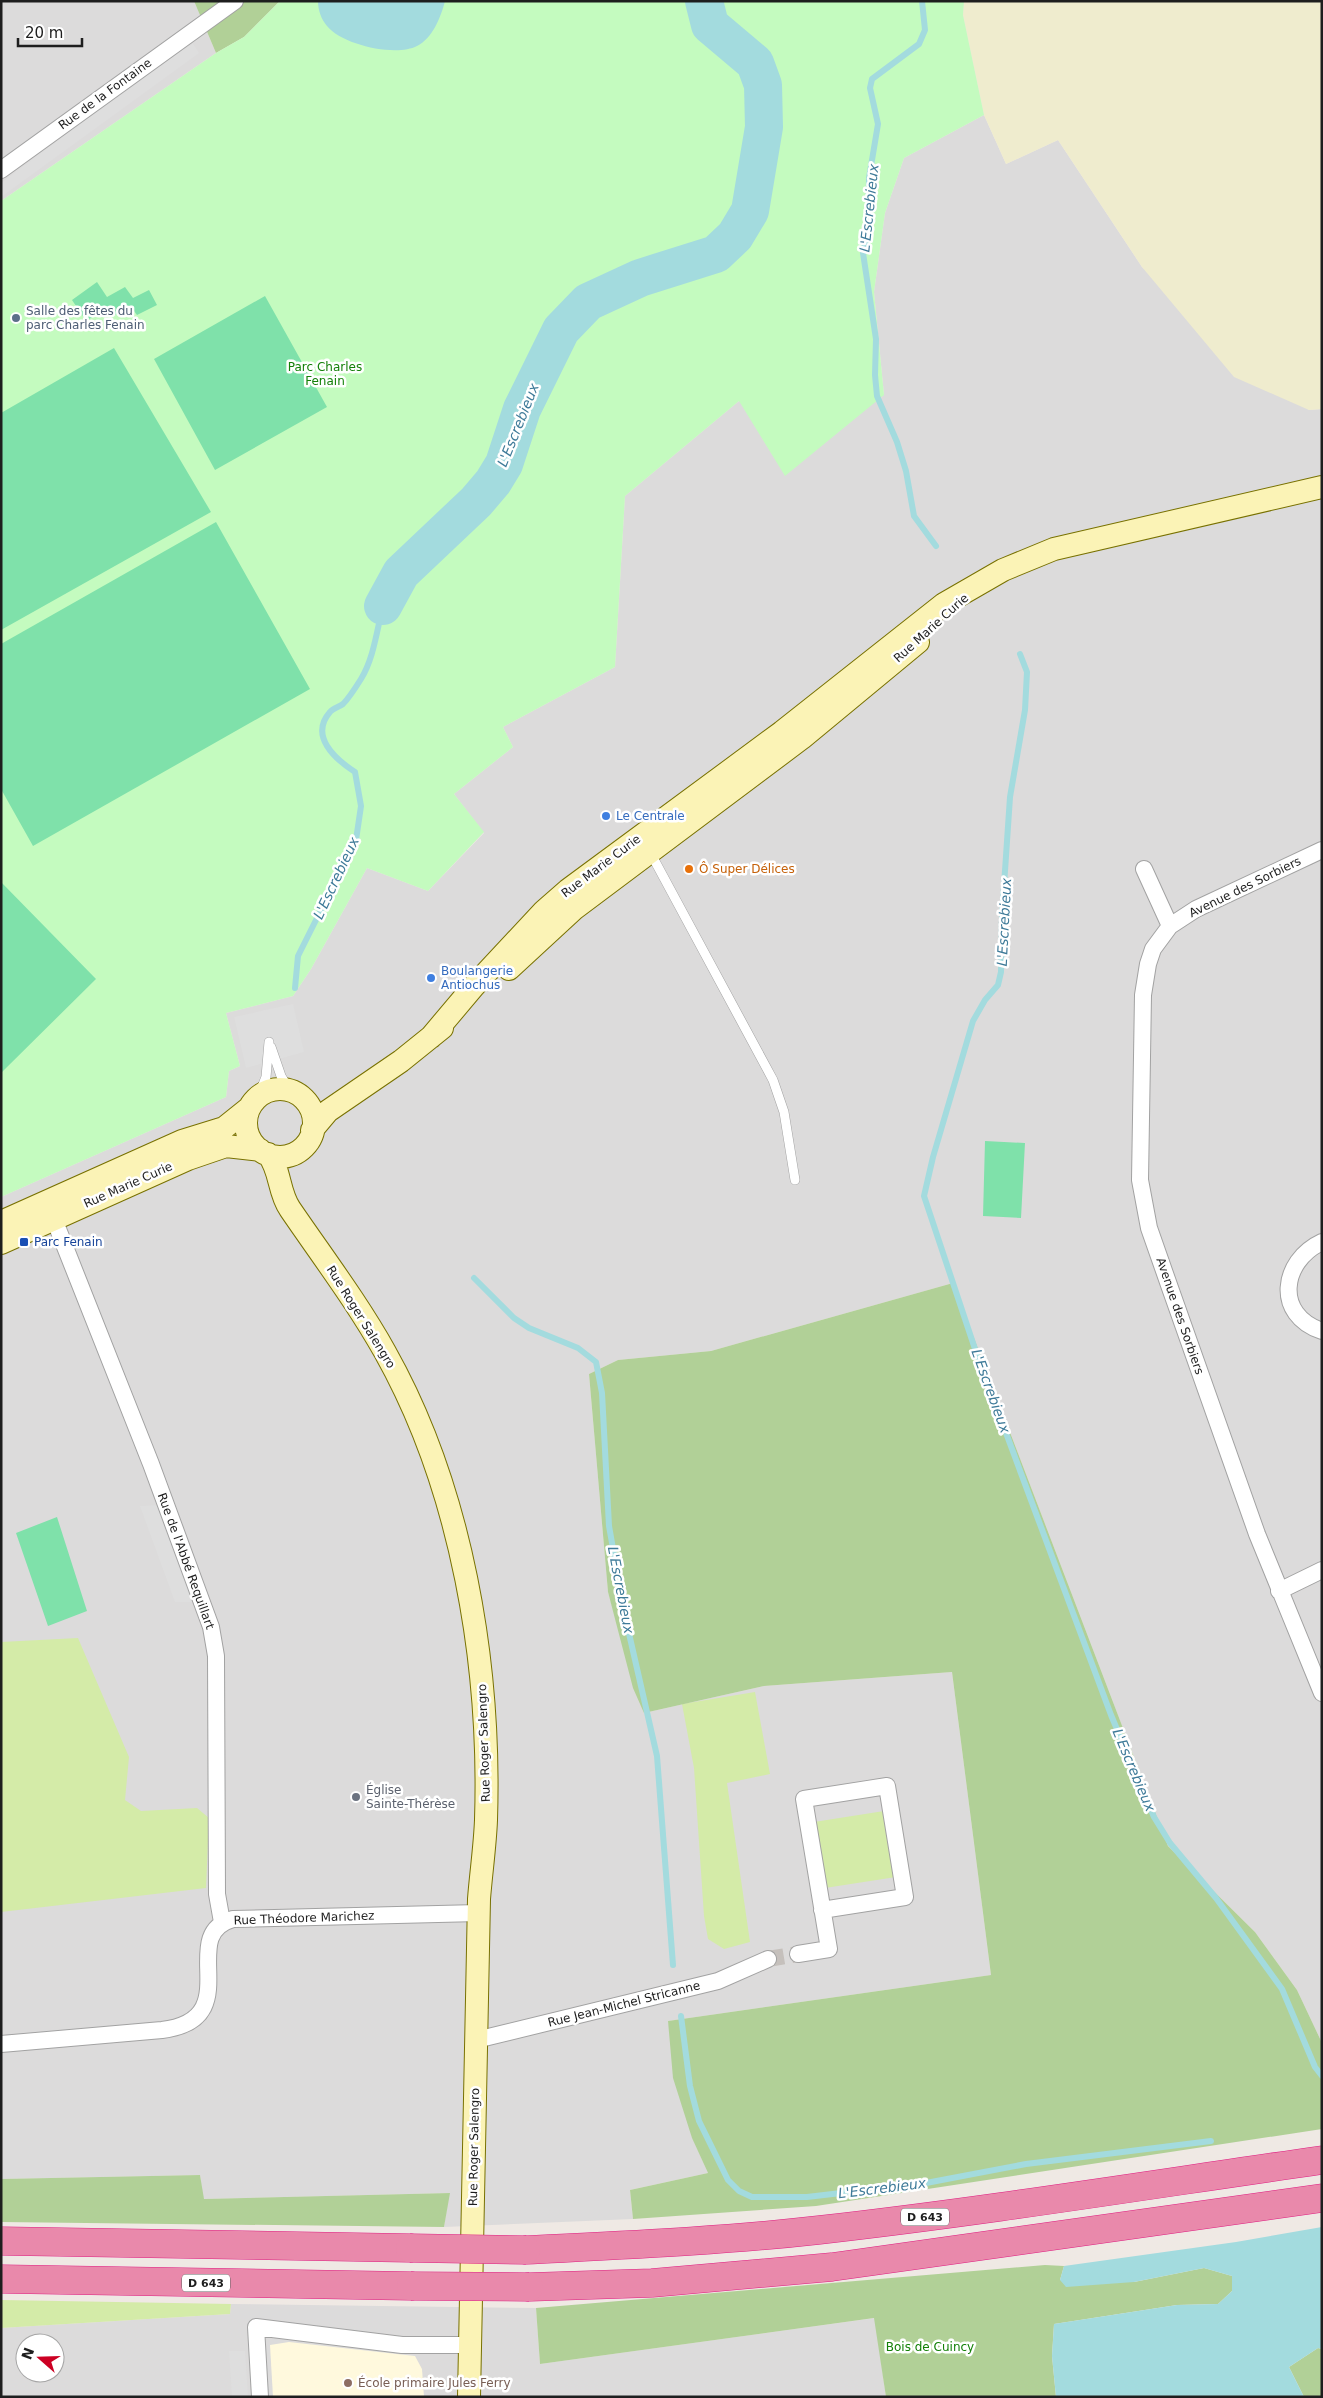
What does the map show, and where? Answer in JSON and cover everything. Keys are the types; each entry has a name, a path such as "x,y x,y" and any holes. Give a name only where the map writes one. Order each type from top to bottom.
{"highway":[{"name":"D 643","path":"1,2241 526,2250 677,2242 818,2230 1322,2160"},
{"name":"D 643","path":"1,2278 411,2286 529,2287 652,2284 832,2267 1322,2198"}],"street":[{"name":"Rue de la Fontaine","path":"1,170 235,1"},
{"path":"974,588 1003,570 1054,549 1322,487"},
{"name":"Rue Marie Curie","path":"307,1139 328,1111 401,1061 431,1037 477,999 565,916 808,733 931,631 974,588"},
{"name":"Rue Marie Curie","path":"431,1037 474,986 560,896 782,732 937,609 974,588"},
{"name":"Avenue des Sorbiers","path":"1322,850 1196,909 1170,926 1153,949 1144,982 1140,1180 1152,1238 1279,1591 1322,1693"},
{"path":"1144,869 1170,926"},
{"name":"Rue Marie Curie","path":"295,1093 332,1097 364,1085"},
{"path":"273,1090 295,1093 310,1108 313,1119 307,1139 286,1156 264,1152 252,1142 246,1128 246,1118 254,1102 273,1090"},
{"name":"Rue Marie Curie","path":"1,1222 182,1141 224,1128 254,1102"},
{"name":"Rue Roger Salengro","path":"296,1218 291,1202 291,1180 307,1139"},
{"name":"Rue Marie Curie","path":"1,1243 188,1158 216,1148 233,1146 264,1152"},
{"name":"Rue Roger Salengro","path":"264,1152 275,1165 285,1200 346,1291 396,1373 417,1420 451,1519 473,1615 483,1684 486,1818 479,1913 469,2397"},
{"name":"Rue de l'Abbé Requillart","path":"54,1219 151,1464 211,1627 216,1656 217,1894 222,1922"},
{"path":"1322,1242 1312,1246 1297,1260 1292,1270 1288,1289 1292,1310 1306,1323 1322,1331"},
{"path":"1279,1591 1322,1570"},
{"path":"798,1954 829,1949 822,1910 804,1799 887,1786 905,1897 822,1910"},
{"name":"Rue Théodore Marichez","path":"1,2044 162,2030 188,2024 197,2017 207,1998 208,1945 216,1928 222,1922 243,1918 479,1913"},
{"name":"Rue Jean-Michel Stricanne","path":"476,2040 718,1981 768,1959"},
{"path":"260,2397 256,2327 402,2346 469,2345"}],"lane":[{"path":"650,852 773,1080 784,1112 794,1180"},
{"path":"254,1102 266,1077 269,1042 281,1076 295,1093"}],"shaded area":[{"path":"1,1 194,1 216,53 1,201"},
{"path":"964,1 1322,1 1322,409 1309,410 1234,377 1142,267 1058,140 1006,164 984,115 963,15"},
{"path":"193,44 199,53 1,197 1,183 166,59"},
{"path":"984,115 1006,164 1058,140 1142,267 1309,410 1322,409 1322,2043 1297,1990 1255,1932 1168,1846 953,1283 711,1351 618,1360 589,1374 608,1592 644,1713 764,1686 952,1672 991,1975 668,2021 692,2137 708,2173 630,2190 633,2219 444,2227 449,2193 203,2199 200,2175 1,2179 1,1197 226,1097 229,1071 240,1066 226,1013 293,996 311,969 367,868 428,891 484,833 454,794 513,747 503,727 615,667 625,496 739,401 884,395 874,292 885,213 904,158"},
{"path":"293,1004 304,1052 246,1068 234,1017"},
{"path":"157,1505 196,1602 175,1602 140,1506"},
{"path":"231,2304 536,2308 540,2364 875,2318 886,2397 1,2397 1,2328 230,2314"},
{"name":"École primaire Jules Ferry","path":"289,2342 415,2356 422,2369 424,2397 273,2397 270,2345"},
{"path":"229,2351 245,2351 248,2397 232,2397"}],"green space":[{"path":"194,1 280,1 244,37 216,53"},
{"name":"Parc Charles Fenain","path":"280,1 964,1 963,15 984,115 904,158 885,213 874,292 884,395 785,476 739,401 625,496 615,667 503,727 513,747 454,794 484,832 428,891 367,868 311,969 293,996 226,1013 240,1066 229,1071 226,1097 1,1197 1,201 216,53 244,37"},
{"path":"97,282 107,297 125,287 133,298 149,290 157,305 137,315 131,307 113,316 106,308 86,321 72,300"},
{"path":"265,296 327,407 215,470 154,359"},
{"path":"114,348 211,512 1,630 1,413"},
{"path":"216,522 310,689 33,846 1,789 1,644"},
{"path":"1,882 96,979 1,1073"},
{"path":"985,1141 1025,1143 1021,1218 983,1216"},
{"path":"953,1283 1168,1846 1255,1932 1297,1990 1322,2043 1322,2129 816,2206 633,2219 630,2190 708,2173 692,2138 673,2078 668,2021 991,1975 952,1672 764,1686 644,1713 633,1688 608,1592 589,1374 618,1360 711,1351"},
{"path":"57,1517 87,1611 48,1626 16,1533"},
{"path":"78,1638 129,1757 125,1800 141,1811 197,1808 209,1818 206,1888 1,1912 1,1642"},
{"path":"755,1692 770,1774 727,1783 750,1942 724,1949 708,1939 704,1916 694,1768 682,1704"},
{"path":"884,1811 896,1877 825,1888 814,1822"},
{"path":"200,2175 204,2199 450,2193 444,2227 1,2222 1,2179"},
{"name":"Bois de Cuincy","path":"1045,2265 1064,2266 1060,2280 1134,2282 1204,2268 1232,2276 1232,2291 1218,2304 1177,2305 1054,2324 1052,2356 1056,2397 886,2397 874,2318 540,2364 536,2308"},
{"path":"1,2300 231,2304 230,2314 1,2328"},
{"path":"1318,2348 1322,2349 1322,2397 1304,2397 1289,2367"}],"water":[{"path":"318,1 445,1 441,14 431,33 422,43 408,49 383,50 357,44 334,33 323,20 319,11"},
{"path":"1322,2227 1322,2349 1318,2348 1289,2367 1304,2397 1056,2397 1052,2356 1054,2324 1177,2305 1218,2304 1232,2291 1232,2276 1204,2268 1134,2282 1066,2287 1060,2280 1064,2266 1236,2242"}],"waterway":[{"name":"L'Escrebieux","path":"383,606 401,573 476,502 493,482 504,464 522,409 561,330 588,302 640,278 716,254 735,236 750,211 764,127 763,85 755,63 710,25 704,1"},
{"name":"L'Escrebieux","path":"922,1 925,30 919,44 872,79 870,88 878,124 869,178 868,227 863,253 876,339 875,375 877,396 897,442 906,471 914,516 936,546"},
{"name":"L'Escrebieux","path":"295,988 298,956 356,840 361,806 355,772 340,761 327,746 322,730 324,721 331,711 348,699 365,671 372,653 383,606"},
{"name":"L'Escrebieux","path":"1020,654 1027,672 1025,710 1010,797 1002,915 1001,972 998,985 985,1000 973,1021 933,1157 924,1196 977,1355 1111,1715 1154,1817 1170,1843 1216,1898 1282,1989 1315,2067 1322,2076"},
{"name":"L'Escrebieux","path":"474,1278 514,1318 529,1328 578,1348 596,1362 602,1393 609,1526 625,1616 657,1756 673,1965"},
{"name":"L'Escrebieux","path":"681,2016 690,2086 699,2121 728,2180 739,2191 752,2197 807,2197 926,2183 1026,2164 1211,2141"}],"tunnel":[{"path":"768,1959 798,1954"}],"place":[{"name":"Salle des fêtes du parc Charles Fenain","path":"16,318"},
{"name":"Le Centrale","path":"606,816"},
{"name":"Ô Super Délices","path":"689,869"},
{"name":"Boulangerie Antiochus","path":"431,978"},
{"name":"Parc Fenain","path":"24,1242"},
{"name":"Église Sainte-Thérèse","path":"356,1797"},
{"name":"École primaire Jules Ferry","path":"348,2383"}]}
